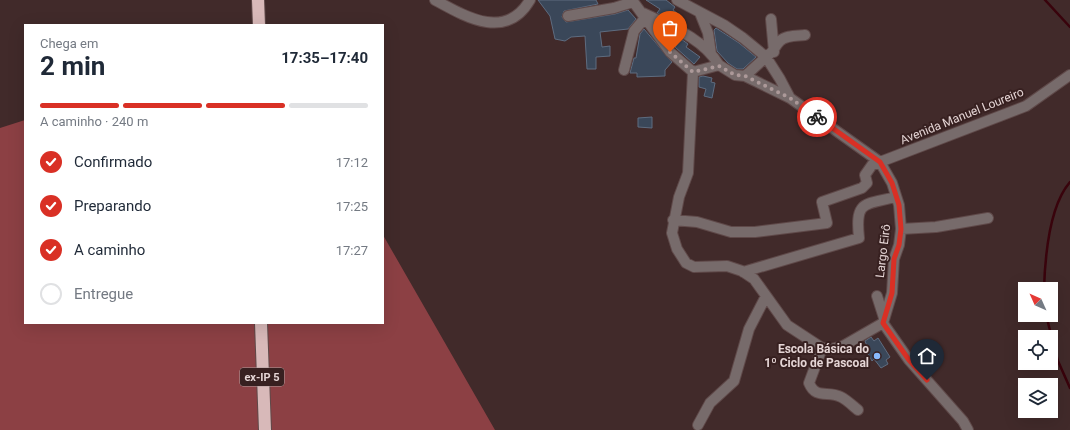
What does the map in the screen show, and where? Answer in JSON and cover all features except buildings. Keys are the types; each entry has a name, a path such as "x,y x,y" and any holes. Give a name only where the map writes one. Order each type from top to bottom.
{"highway":[{"path":"258,0 259,24"},
{"name":"ex-IP 5","path":"261,324 265,430"}],"street":[{"path":"435,0 488,24 505,21 516,16 530,0"},
{"path":"677,0 724,25 770,55"},
{"path":"568,16 614,8 632,1 644,15 670,52 693,72"},
{"path":"700,13 708,33 711,54"},
{"path":"644,15 676,28 702,45 711,54 719,66 735,75 745,76 790,98 880,162"},
{"path":"624,70 634,31 644,15"},
{"path":"771,19 770,55 790,98"},
{"path":"664,43 665,33 676,28"},
{"path":"745,76 770,55 781,40 787,37 804,35"},
{"path":"693,72 719,66"},
{"path":"693,72 688,173 673,220 672,233 677,249 686,263 694,267 727,266 743,272 754,279 787,325 822,348 831,349 843,346 884,320"},
{"name":"Avenida Manuel Loureiro","path":"673,220 697,222 732,232 747,232 827,223 822,202 862,188 867,183 865,175 868,170 880,162 1026,106 1070,75"},
{"name":"Largo Eirô","path":"880,162 892,183 896,197 901,229 899,245 894,259 892,293 884,320"},
{"path":"743,272 859,238 857,219 859,212 870,202 896,197"},
{"path":"901,229 936,227 988,218"},
{"path":"698,425 710,403 734,381 749,329 766,296"},
{"path":"877,296 884,320 909,360 968,430"},
{"path":"822,348 809,383 811,389 816,392 840,396 858,410"}],"shaded area":[{"path":"24,120 24,324 384,324 384,237 495,430 0,430 0,128"}],"waterway":[{"path":"1045,0 1070,27"},
{"path":"1045,282 1047,248 1053,218 1057,204 1070,182"},
{"path":"1048,322 1058,361 1070,388"}],"way so far":[{"path":"670,52 693,72 719,66 735,75 745,76 790,98 817,117"}],"place":[{"name":"Escola Básica do 1º Ciclo de Pascoal","path":"877,356"}],"route":[{"path":"817,117 880,162 892,183 899,205 901,229 899,245 894,259 892,293 883,323 909,360 927,380"}]}
